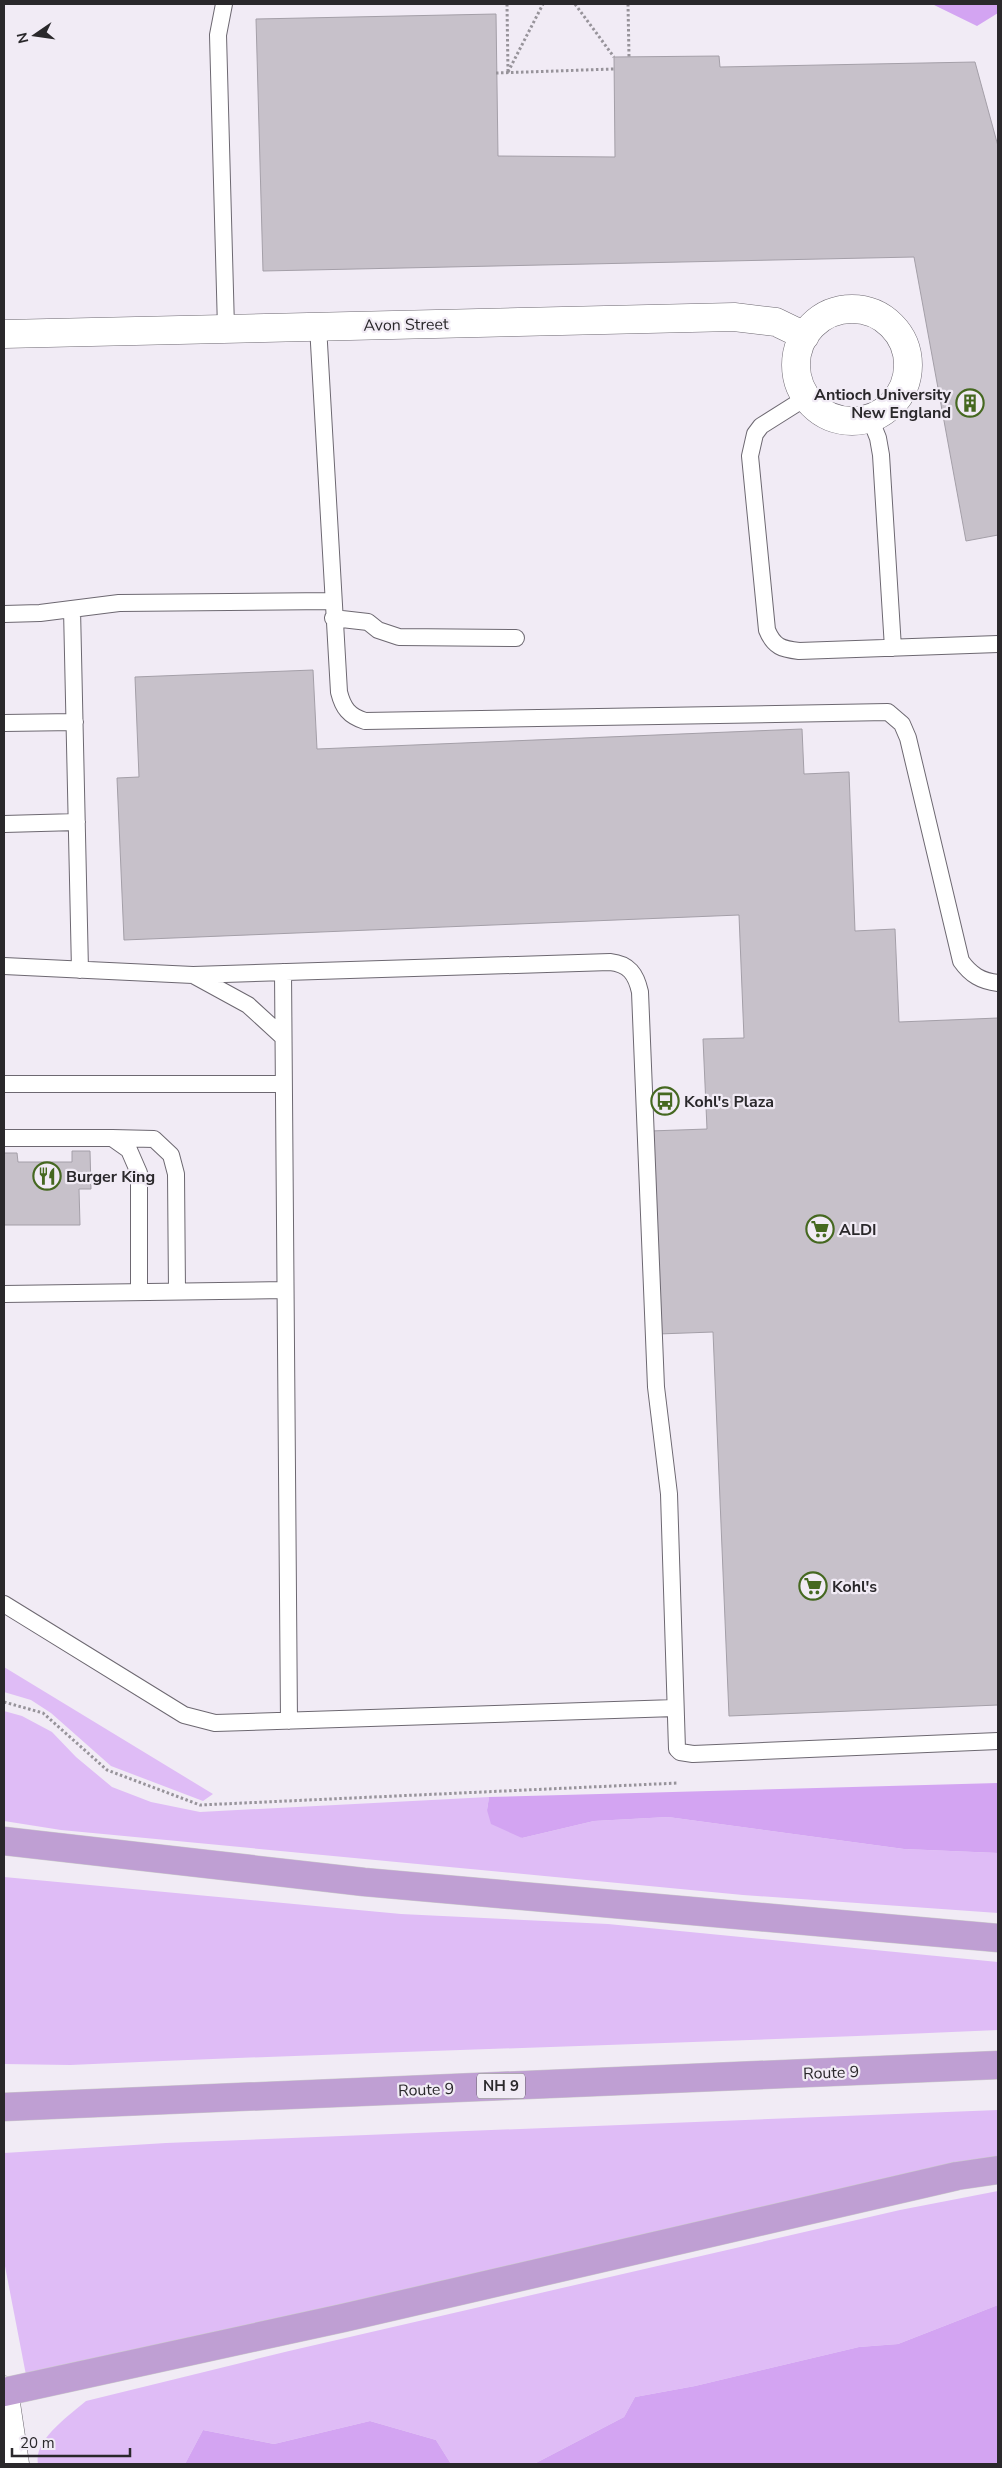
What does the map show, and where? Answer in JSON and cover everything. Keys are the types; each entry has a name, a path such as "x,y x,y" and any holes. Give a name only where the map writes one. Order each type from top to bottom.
{"highway":[{"path":"4,1841 364,1882 998,1938"},
{"name":"Route 9","path":"4,2107 998,2065"},
{"path":"4,2391 343,2318 957,2176 998,2170"}],"street":[{"path":"843,309 862,310 880,316 894,328 905,344 908,364 906,381 898,397 886,410 870,418 852,420 835,418 819,410 807,397 799,381 796,363 800,344 805,336 810,328 825,316 843,309"},
{"name":"Avon Street","path":"4,334 734,317 776,322 805,336"},
{"path":"4,2391 15,2464"}],"lane":[{"path":"224,4 218,35 226,328"},
{"path":"318,326 332,601 342,704 348,713 365,721 888,712 902,724 908,738 961,961 969,973 983,981 998,982"},
{"path":"807,397 761,426 755,434 750,450 767,630 772,642 782,649 800,651 998,644"},
{"path":"870,418 878,438 881,455 893,648"},
{"path":"4,614 40,613 119,603 332,601"},
{"path":"72,609 80,970"},
{"path":"334,618 368,622 378,630 399,637 516,638"},
{"path":"4,723 75,722"},
{"path":"4,824 77,822"},
{"path":"4,966 193,975 610,962 620,963 629,968 637,978 640,992 657,1396 669,1494 677,1748 687,1754 998,1740"},
{"path":"283,972 289,1721"},
{"path":"193,975 248,1005 283,1037"},
{"path":"4,1084 283,1084"},
{"path":"4,1138 154,1139 171,1155 176,1174 177,1292"},
{"path":"112,1138 129,1150 139,1173 139,1292"},
{"path":"4,1294 285,1290"},
{"path":"4,1604 184,1714 215,1723 675,1708"}],"path":[{"path":"507,4 508,73"},
{"path":"508,73 543,4"},
{"path":"575,4 614,57"},
{"path":"628,4 629,57"},
{"path":"496,73 614,70"},
{"path":"4,1702 42,1713 107,1770 200,1805 688,1783"}],"shaded area":[{"path":"932,4 998,4 998,13 977,26"},
{"path":"4,1667 213,1794 203,1801 111,1766 51,1713 31,1700 4,1692"},
{"path":"4,1711 22,1716 52,1732 76,1757 112,1787 151,1802 200,1812 489,1797 487,1810 522,1838 594,1821 668,1817 904,1849 998,1853 998,1913 743,1895 61,1830 4,1821"},
{"path":"998,1783 998,1853 904,1849 668,1817 594,1821 522,1838 491,1824 487,1810 489,1797"},
{"path":"4,1877 401,1914 608,1924 998,1962 998,2030 70,2065 4,2064"},
{"path":"998,2110 998,2156 26,2375 4,2261 4,2153 166,2143"},
{"path":"998,2191 998,2305 898,2344 859,2347 695,2386 635,2397 624,2417 534,2464 451,2464 436,2440 370,2421 274,2444 203,2430 185,2464 38,2464 41,2446 47,2437 62,2421 86,2401 289,2351 900,2210"},
{"path":"998,2305 998,2464 534,2464 624,2417 635,2397 695,2386 859,2347 898,2344"},
{"path":"370,2421 436,2440 451,2464 185,2464 203,2430 274,2444"}],"building":[{"name":"Antioch University New England","path":"496,14 498,156 615,157 614,57 719,56 720,67 975,62 998,146 998,535 966,541 914,257 263,271 256,19"},
{"path":"313,670 317,749 802,729 804,774 849,772 855,931 895,929 899,1022 998,1018 998,1705 729,1716 713,1332 658,1334 650,1131 707,1129 703,1039 744,1038 739,915 124,940 117,778 139,777 135,677"},
{"name":"Burger King","path":"72,1151 90,1151 91,1189 79,1189 80,1225 4,1225 4,1153 17,1153 18,1162 72,1162"}],"place":[{"name":"Antioch University New England","path":"970,403"},
{"name":"Kohl's Plaza","path":"665,1101"},
{"name":"Burger King","path":"47,1176"},
{"name":"ALDI","path":"820,1229"},
{"name":"Kohl's","path":"813,1586"}]}
